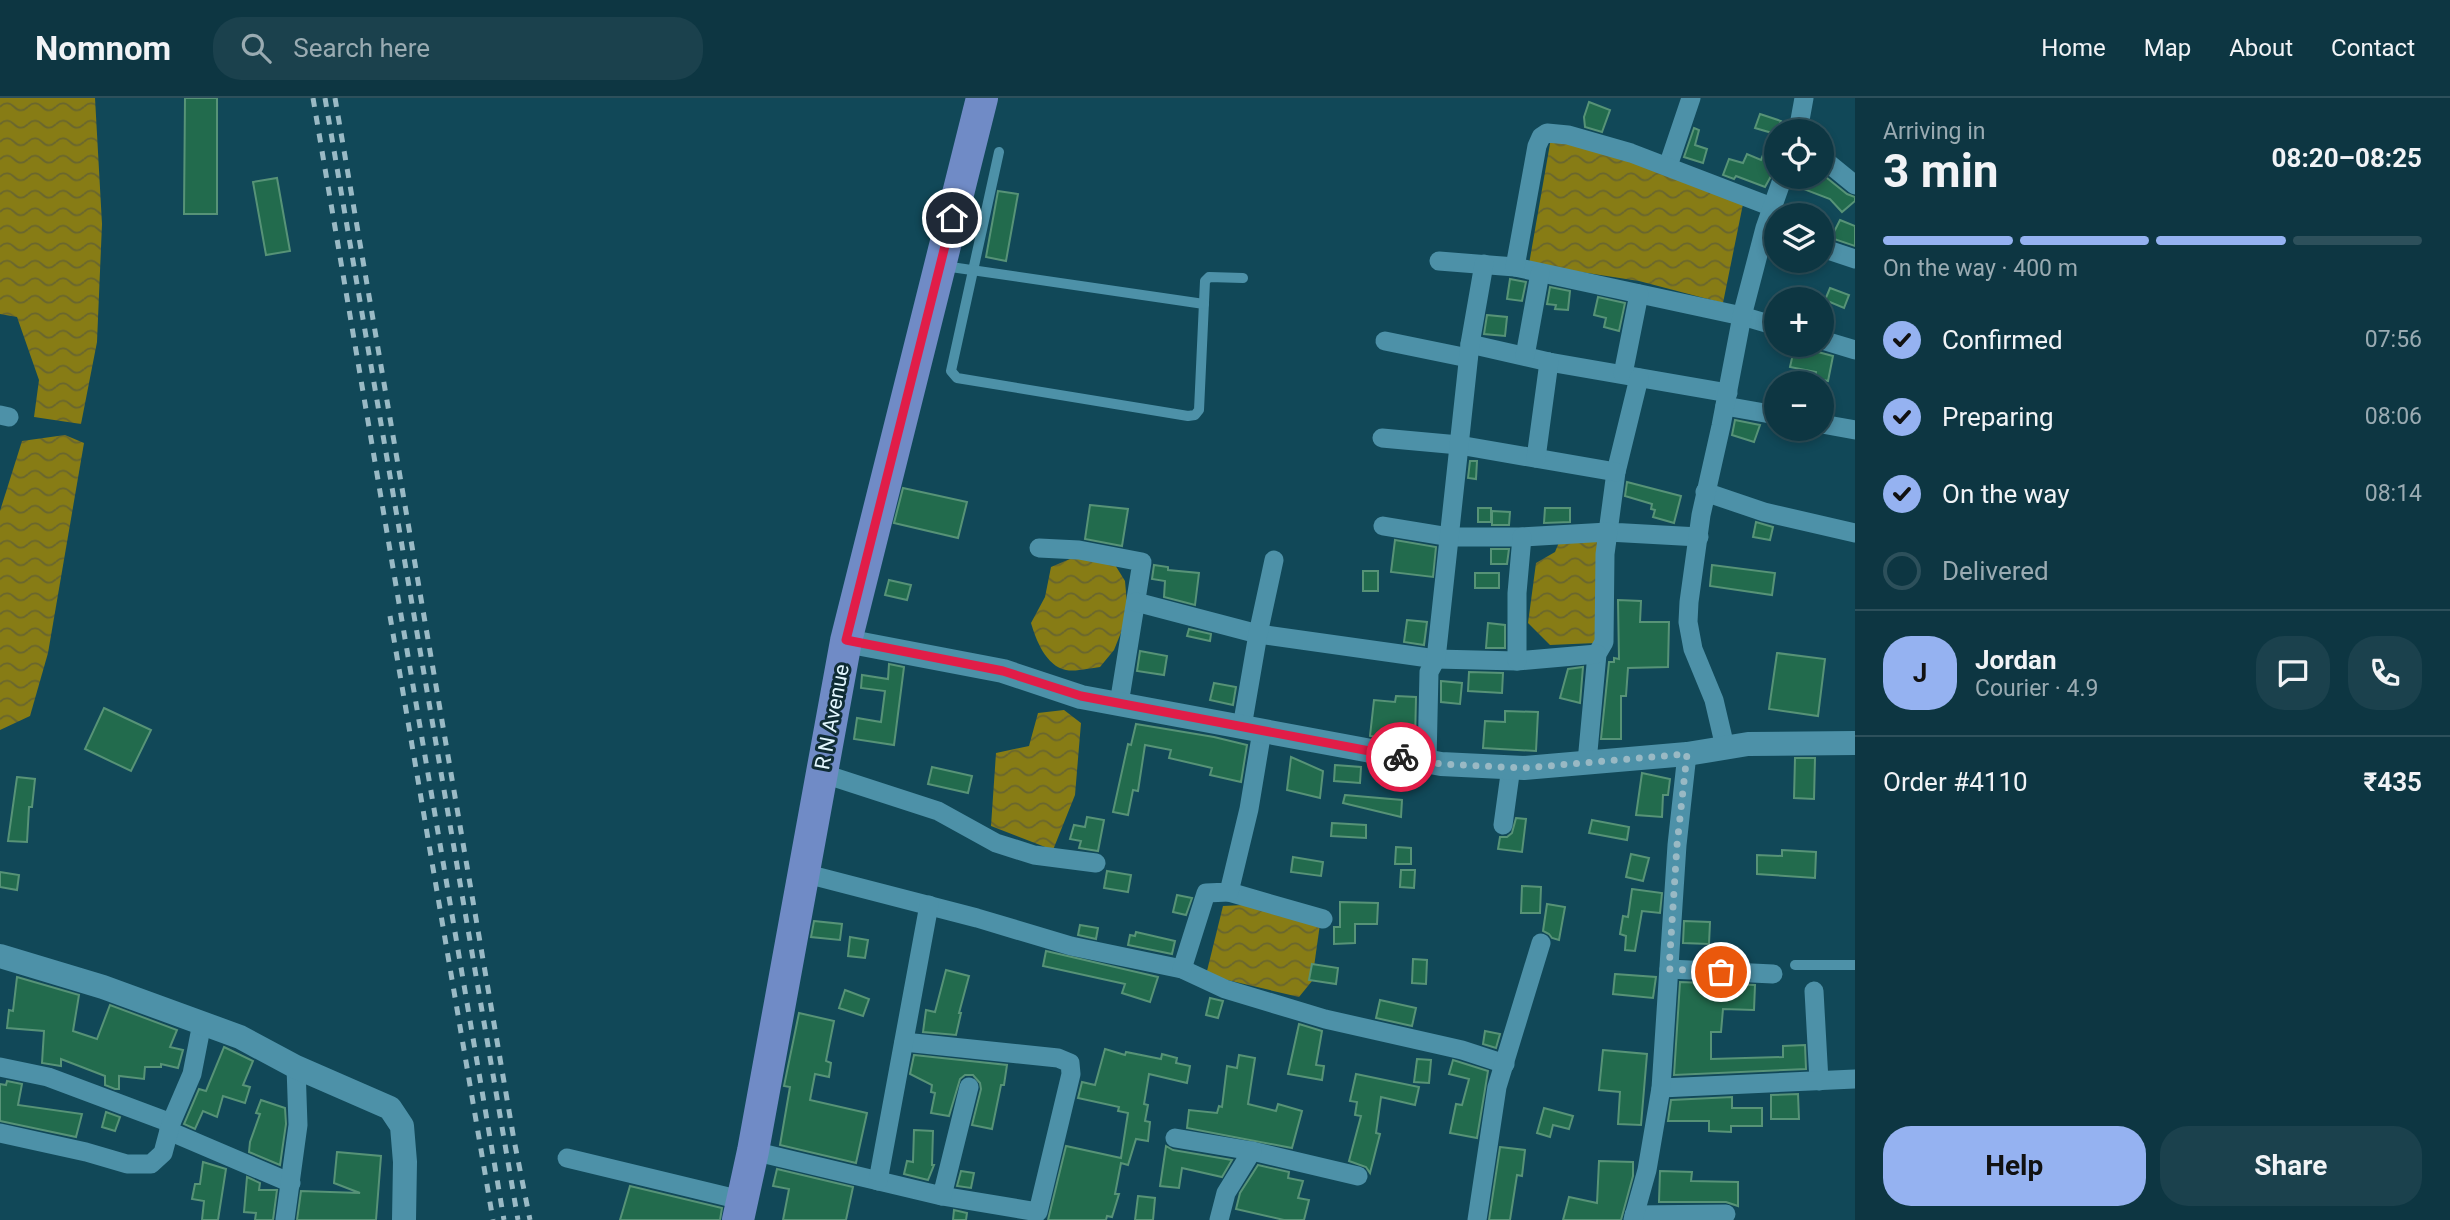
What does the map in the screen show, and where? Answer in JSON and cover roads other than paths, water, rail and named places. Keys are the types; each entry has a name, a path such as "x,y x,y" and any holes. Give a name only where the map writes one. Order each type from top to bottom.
{"main road":[{"name":"R N Avenue","path":"739,1210 846,640 982,98"}],"street":[{"path":"1668,166 1691,98"},
{"path":"1800,119 1804,98"},
{"path":"1515,267 1541,137 1555,133 1668,166 1764,204"},
{"path":"1834,168 1855,185"},
{"path":"1725,747 1714,700 1693,649 1688,622 1689,602 1705,492 1742,316 1764,251"},
{"path":"1834,252 1855,259"},
{"path":"1439,261 1515,267 1742,316 1764,323"},
{"path":"1427,761 1429,672 1436,660 1469,351 1484,264"},
{"path":"1525,356 1540,273"},
{"path":"1587,762 1597,654 1604,642 1605,554 1631,376 1639,294"},
{"path":"1385,341 1525,356 1631,376 1764,411"},
{"path":"1834,344 1855,350"},
{"path":"1536,458 1549,362"},
{"path":"1834,426 1855,430"},
{"path":"1382,438 1459,445 1616,472"},
{"path":"1705,492 1764,512 1855,533"},
{"path":"1383,526 1450,537 1522,537 1608,532 1699,537"},
{"path":"1517,661 1517,593 1522,537"},
{"path":"1039,548 1079,550 1142,562 1119,704"},
{"path":"1229,892 1249,808 1258,634 1274,559"},
{"path":"1136,602 1258,634 1436,660 1517,661 1597,654"},
{"path":"846,640 1003,671 1081,696 1119,704 1427,761 1511,767 1687,754 1748,744 1855,743"},
{"path":"1687,754 1677,845 1661,1088 1647,1170 1634,1217 1726,1214"},
{"path":"1503,825 1511,767"},
{"path":"821,774 939,810 996,843 1034,855 1096,863"},
{"path":"803,873 929,905 1071,946 1182,969 1225,989 1325,1019 1462,1050 1504,1064"},
{"path":"1182,969 1206,893 1229,892 1323,919"},
{"path":"878,1181 929,905"},
{"path":"1477,1220 1497,1087 1541,943"},
{"path":"0,956 103,987 240,1037 296,1067 390,1108 402,1126 405,1162 404,1220"},
{"path":"1669,969 1773,974"},
{"path":"1814,991 1819,1081"},
{"path":"0,1133 127,1164 151,1164 163,1153 170,1127 192,1074 202,1023"},
{"path":"752,1151 1038,1216 1071,1074 1070,1063 1058,1058 904,1042"},
{"path":"0,1067 48,1077 170,1127 291,1182"},
{"path":"285,1220 298,1125 296,1067"},
{"path":"1661,1088 1855,1079"},
{"path":"942,1196 969,1087"},
{"path":"1175,1138 1252,1151 1358,1176"},
{"path":"1219,1220 1226,1193 1252,1151"},
{"path":"567,1158 739,1210"}],"lane":[{"path":"999,152 951,372 957,378 1195,415 1199,410 1205,281 1209,277 1243,278"},
{"path":"940,266 1204,304"},
{"path":"1796,965 1855,965"}],"water":[{"path":"0,98 95,98 102,224 97,342 81,424 34,417 39,380 17,317 0,314"},
{"path":"1551,138 1648,166 1743,204 1723,303 1639,281 1529,264"},
{"path":"65,435 84,443 48,653 30,716 0,730 0,511 22,441"},
{"path":"1562,535 1605,535 1596,643 1550,645 1528,623 1536,563 1555,552"},
{"path":"1077,556 1112,560 1125,581 1128,615 1114,650 1100,667 1066,670 1047,658 1031,623 1045,597 1051,567"},
{"path":"1064,710 1081,723 1075,795 1053,850 991,826 996,753 1029,746 1038,713"},
{"path":"1280,903 1320,924 1312,981 1299,997 1206,975 1223,906"}],"railway":[{"path":"313,98 504,1220"},
{"path":"325,98 518,1220"},
{"path":"335,98 530,1220"},
{"path":"390,616 493,1220"}]}
